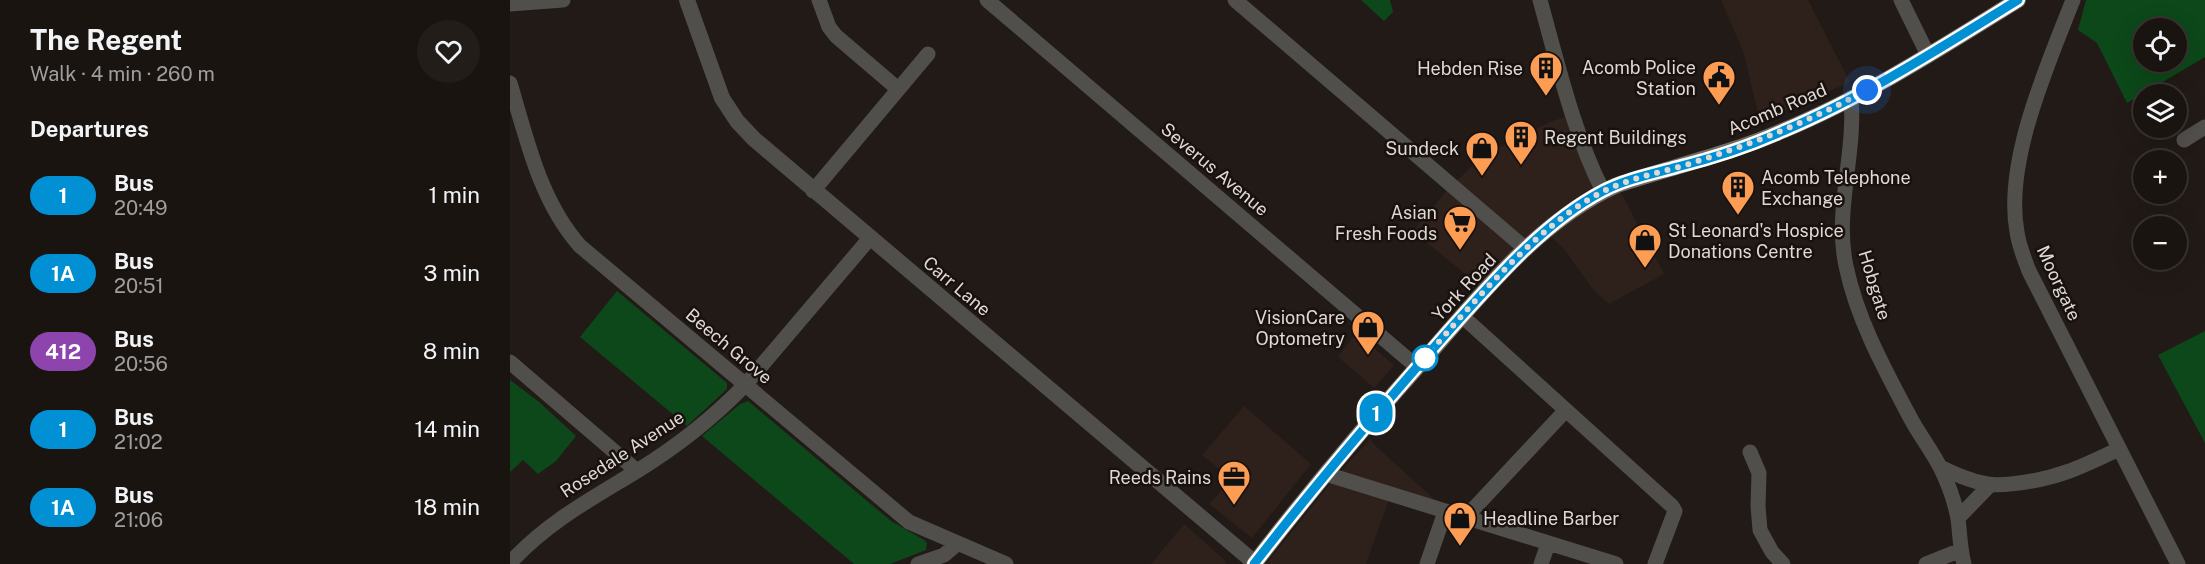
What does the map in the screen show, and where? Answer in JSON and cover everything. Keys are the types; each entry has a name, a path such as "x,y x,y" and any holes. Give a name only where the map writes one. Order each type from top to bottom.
{"main road":[{"name":"Acomb Road","path":"1603,191 1783,131 1851,98 1928,55 2018,0"},
{"name":"York Road","path":"1255,564 1362,428 1462,316 1526,249 1561,219 1603,191"}],"street":[{"path":"510,4 563,0"},
{"name":"Carr Lane","path":"687,0 718,89 737,121 753,139 1255,564"},
{"path":"819,0 829,27 836,36 898,89"},
{"name":"Severus Avenue","path":"987,0 1417,367"},
{"path":"1235,0 1526,249"},
{"path":"1540,0 1566,92 1592,171 1603,191"},
{"path":"1900,0 1928,55"},
{"name":"Moorgate","path":"2073,0 2037,95 2026,135 2018,168 2015,201 2016,229 2029,271 2178,564"},
{"path":"813,191 928,54"},
{"name":"Beech Grove","path":"510,83 548,200 567,232 593,258 909,522 1006,564"},
{"name":"Hobgate","path":"1851,98 1852,130 1843,219 1846,265 1859,311 1878,353 1913,423 1940,467 1958,518 1962,557"},
{"path":"2184,140 2205,127"},
{"name":"Rosedale Avenue","path":"510,563 545,529 692,433 745,385 870,238"},
{"path":"1462,316 1672,506 1675,511 1655,564"},
{"path":"510,362 637,471"},
{"path":"1465,518 1566,410"},
{"path":"1940,467 1966,479 1990,485 2048,479 2068,473 2119,449"},
{"path":"1750,452 1759,473 1760,530 1772,552 1783,564"},
{"path":"1326,474 1616,564"},
{"path":"1958,518 1990,485"},
{"path":"1427,564 1445,512"},
{"path":"918,564 944,555 957,544"},
{"path":"1541,564 1548,544"},
{"path":"1926,564 1962,557"}],"shaded area":[{"path":"1721,0 1808,0 1850,82 1760,122 1744,54"},
{"path":"1573,114 1602,191 1617,185 1664,274 1609,304 1595,292 1565,250 1546,232 1482,294 1470,278 1413,231 1443,195 1482,156 1550,122"},
{"path":"1356,333 1394,365 1374,388 1338,357"},
{"path":"1244,406 1311,464 1252,538 1209,504 1232,479 1202,455"},
{"path":"1370,439 1433,498 1431,501 1392,491 1366,564 1266,564 1338,474"},
{"path":"1184,524 1224,559 1227,564 1151,564"}],"green space":[{"path":"1361,0 1390,0 1393,12 1384,21"},
{"path":"2086,0 2205,0 2205,57 2187,68 2187,18 2133,18 2133,72 2180,72 2159,84 2133,84 2133,99 2127,103 2097,43 2078,30"},
{"path":"617,291 727,383 727,389 687,426 580,337"},
{"path":"2205,331 2205,443 2158,355"},
{"path":"510,380 538,401 576,436 556,461 538,474 523,460 510,472"},
{"path":"748,401 891,521 924,540 927,543 926,550 890,564 854,564 702,436 740,404"}],"bus line":[{"name":"1","path":"1254,564 1362,428 1482,294 1526,249 1561,219 1603,191 1617,185 1696,162 1783,131 1842,103 1928,55 2018,0"}],"place":[{"name":"Hebden Rise","path":"1546,97"},
{"name":"Acomb Police Station","path":"1719,106"},
{"name":"Regent Buildings","path":"1521,166"},
{"name":"Sundeck","path":"1482,177"},
{"name":"Acomb Telephone Exchange","path":"1738,216"},
{"name":"Asian Fresh Foods","path":"1460,251"},
{"name":"St Leonard's Hospice Donations Centre","path":"1645,269"},
{"name":"VisionCare Optometry","path":"1368,356"},
{"name":"Reeds Rains","path":"1234,506"},
{"name":"Headline Barber","path":"1460,547"}],"route":[{"path":"1425,358 1526,249 1561,219 1603,191 1696,162 1783,131 1867,90"}]}
